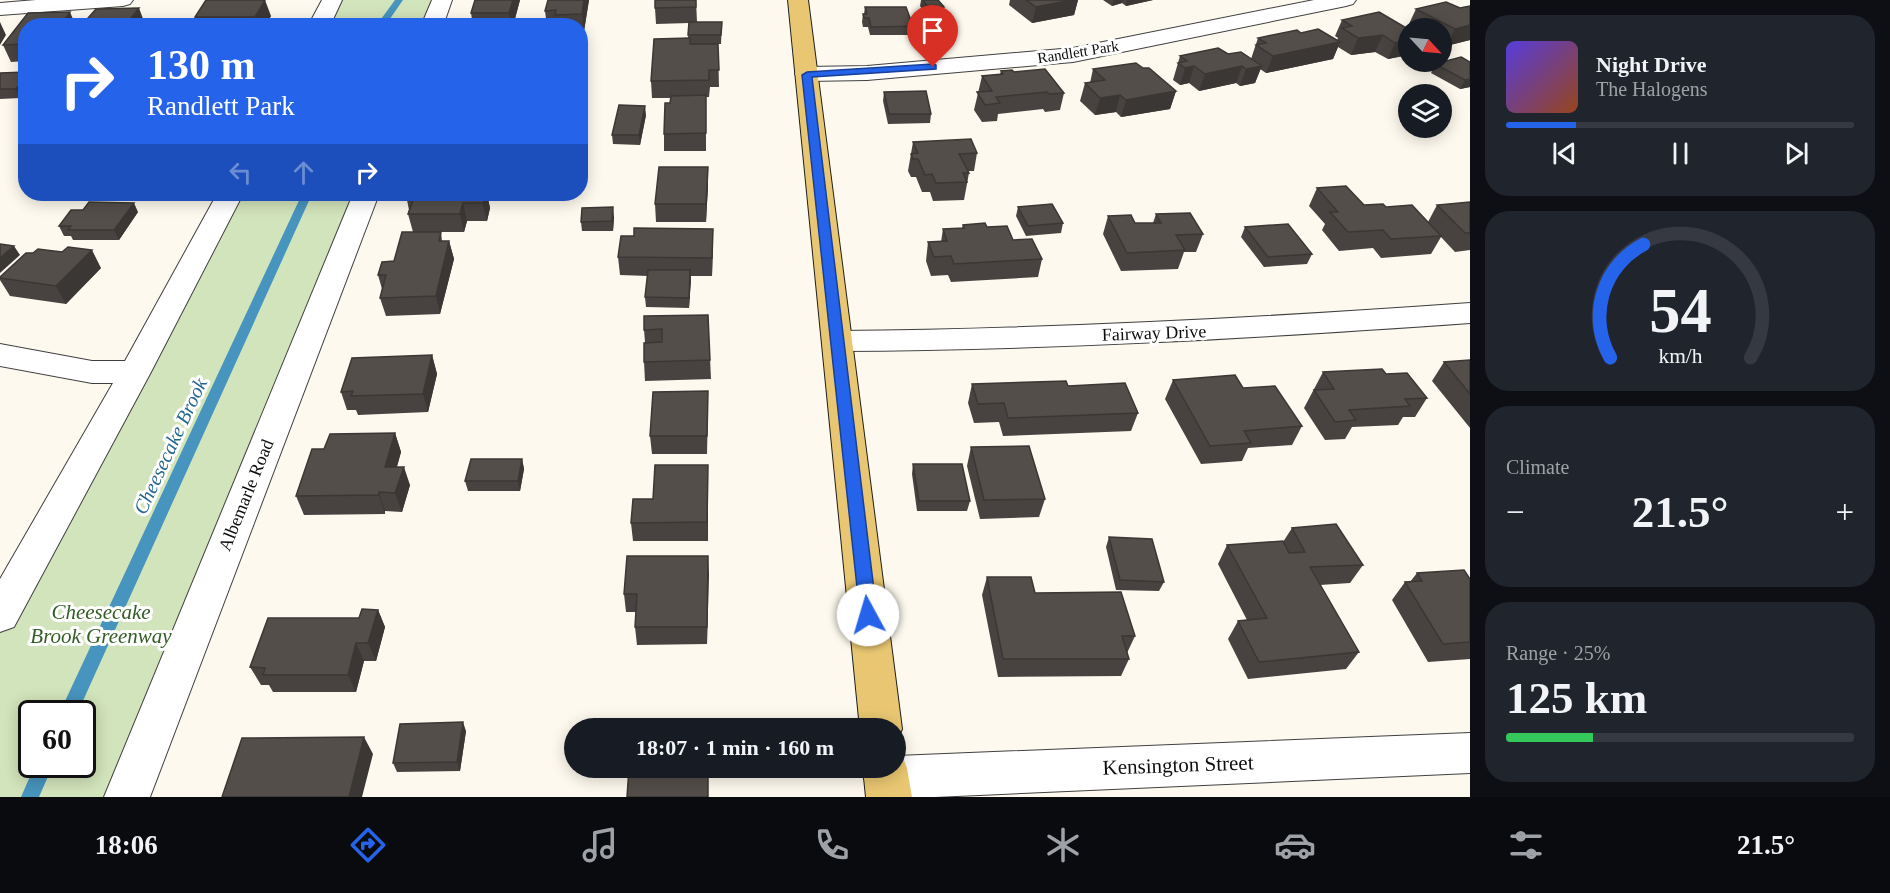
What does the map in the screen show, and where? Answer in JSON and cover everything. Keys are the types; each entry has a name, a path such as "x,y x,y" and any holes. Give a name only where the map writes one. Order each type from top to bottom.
{"main road":[{"path":"798,0 880,718"}],"street":[{"path":"0,9 123,0"},
{"path":"323,18 332,0"},
{"path":"435,18 442,0"},
{"name":"Randlett Park","path":"807,75 867,73 1073,55 1346,0"},
{"path":"0,615 135,372 226,201"},
{"name":"Albemarle Road","path":"127,797 363,201"},
{"name":"Fairway Drive","path":"838,341 917,341 1192,332 1470,313"},
{"path":"0,356 92,372 135,372"},
{"name":"Kensington Street","path":"887,781 1470,753"}],"green space":[{"path":"332,0 440,0 433,18 322,18"},
{"name":"Cheesecake Brook Greenway","path":"224,201 362,201 131,797 0,797 0,621"}],"building":[{"path":"206,0 265,0 255,17 195,17"},
{"path":"475,0 513,0 509,13 471,13"},
{"path":"548,0 584,0 582,14 555,15 556,10 545,11"},
{"path":"655,0 696,0 696,7 655,8"},
{"path":"923,0 938,0 944,7 929,9"},
{"path":"1026,0 1072,0 1036,7"},
{"path":"1446,2 1460,8 1470,6 1470,25 1455,29 1452,27 1452,18 1434,18 1416,9"},
{"path":"865,7 906,7 910,18 919,18 922,26 871,27 869,18 864,18 863,14 867,14"},
{"path":"139,8 131,18 88,18 96,9"},
{"path":"70,12 66,18 24,18 28,13"},
{"path":"1379,12 1398,23 1398,42 1395,43 1383,35 1358,38 1342,28 1352,26 1342,20"},
{"path":"689,22 722,22 721,35 688,35"},
{"path":"18,26 18,44 3,45"},
{"path":"1318,29 1340,42 1273,56 1256,45 1266,43 1258,38 1297,30 1301,33"},
{"path":"690,38 690,44 718,44 719,70 709,70 709,80 651,81 654,39"},
{"path":"1218,48 1228,54 1241,52 1262,66 1246,69 1242,66 1205,74 1194,66 1185,68 1178,63 1187,61 1180,56"},
{"path":"1461,57 1470,62 1470,79 1465,80 1450,72 1452,72 1452,59"},
{"path":"1136,63 1143,68 1149,68 1176,91 1126,100 1120,95 1100,98 1085,83 1105,80 1093,69"},
{"path":"1045,69 1064,93 1049,94 1047,92 996,97 1000,103 985,105 977,92 992,91 982,76 1003,74 1001,71"},
{"path":"18,72 16,89 0,89 0,73"},
{"path":"926,91 931,114 889,114 884,92"},
{"path":"706,95 706,133 664,134 665,103 670,103 671,96"},
{"path":"619,105 645,106 639,135 612,135"},
{"path":"971,139 977,153 959,154 969,173 963,173 967,182 936,183 932,174 925,175 918,159 913,159 911,154 918,153 913,142"},
{"path":"659,167 708,167 706,204 655,204"},
{"path":"1346,186 1364,205 1383,204 1386,207 1412,205 1441,236 1391,239 1383,230 1348,232 1330,212 1338,212 1317,188"},
{"path":"413,201 484,201 483,203 463,203 460,214 408,214"},
{"path":"89,202 134,203 114,230 68,230 71,226 59,226 71,210 83,210"},
{"path":"1470,202 1470,233 1465,233 1437,205"},
{"path":"1052,204 1063,223 1028,226 1018,207"},
{"path":"613,207 612,221 581,222 582,208"},
{"path":"1190,213 1203,234 1176,235 1185,250 1127,253 1108,216 1131,215 1135,223 1161,223 1156,214"},
{"path":"985,223 987,227 1007,226 1013,240 1032,239 1042,259 954,264 951,256 934,257 928,242 947,241 943,229 964,228 963,225"},
{"path":"1288,224 1312,254 1268,257 1245,227"},
{"path":"634,228 713,229 712,258 618,257 621,236 634,236"},
{"path":"402,232 441,232 439,241 449,241 436,296 380,298 386,275 378,275 382,262 394,261"},
{"path":"0,244 14,246 0,258"},
{"path":"68,247 92,250 56,286 0,278 26,253 33,253 38,249 62,252"},
{"path":"648,270 690,270 689,298 645,297"},
{"path":"708,315 710,360 644,362 644,343 662,342 662,329 644,330 644,316"},
{"path":"432,355 423,394 351,396 353,391 341,392 352,358"},
{"path":"1470,360 1470,394 1444,362"},
{"path":"1382,369 1386,374 1407,373 1427,398 1405,399 1410,406 1349,410 1356,420 1335,422 1314,390 1334,389 1323,372"},
{"path":"1235,375 1243,388 1275,386 1302,426 1244,431 1251,443 1210,446 1173,380"},
{"path":"1066,381 1068,386 1125,383 1138,413 1008,418 1004,403 978,404 972,384"},
{"path":"708,391 707,436 650,436 653,392"},
{"path":"395,433 385,467 404,467 395,493 296,496 312,449 324,449 330,434"},
{"path":"1029,446 1045,499 984,500 971,447"},
{"path":"471,459 522,459 518,481 465,481"},
{"path":"913,464 962,464 970,501 919,501"},
{"path":"655,465 708,465 707,522 631,523 633,499 653,499"},
{"path":"1336,524 1363,565 1310,567 1359,652 1259,662 1238,621 1267,618 1227,545 1283,541 1289,553 1305,552 1292,528"},
{"path":"1109,537 1152,539 1164,582 1120,580"},
{"path":"627,556 708,556 707,627 635,627 637,594 624,594"},
{"path":"1464,570 1470,579 1470,642 1443,644 1405,582 1422,581 1417,573"},
{"path":"987,577 1031,577 1035,593 1121,592 1135,636 1122,636 1129,659 1003,659"},
{"path":"362,609 378,610 368,643 356,643 348,675 263,675 265,668 250,667 268,618 359,618"},
{"path":"463,722 457,762 393,763 400,724"},
{"path":"364,737 349,797 222,797 242,738"},
{"path":"628,778 708,778 708,797 627,797"}],"waterway":[{"name":"Cheesecake Brook","path":"386,18 399,0"},
{"name":"Cheesecake Brook","path":"74,700 304,201"},
{"name":"Cheesecake Brook","path":"30,797 38,778"}],"route":[{"path":"868,615 807,75 855,74 933,67"}]}
